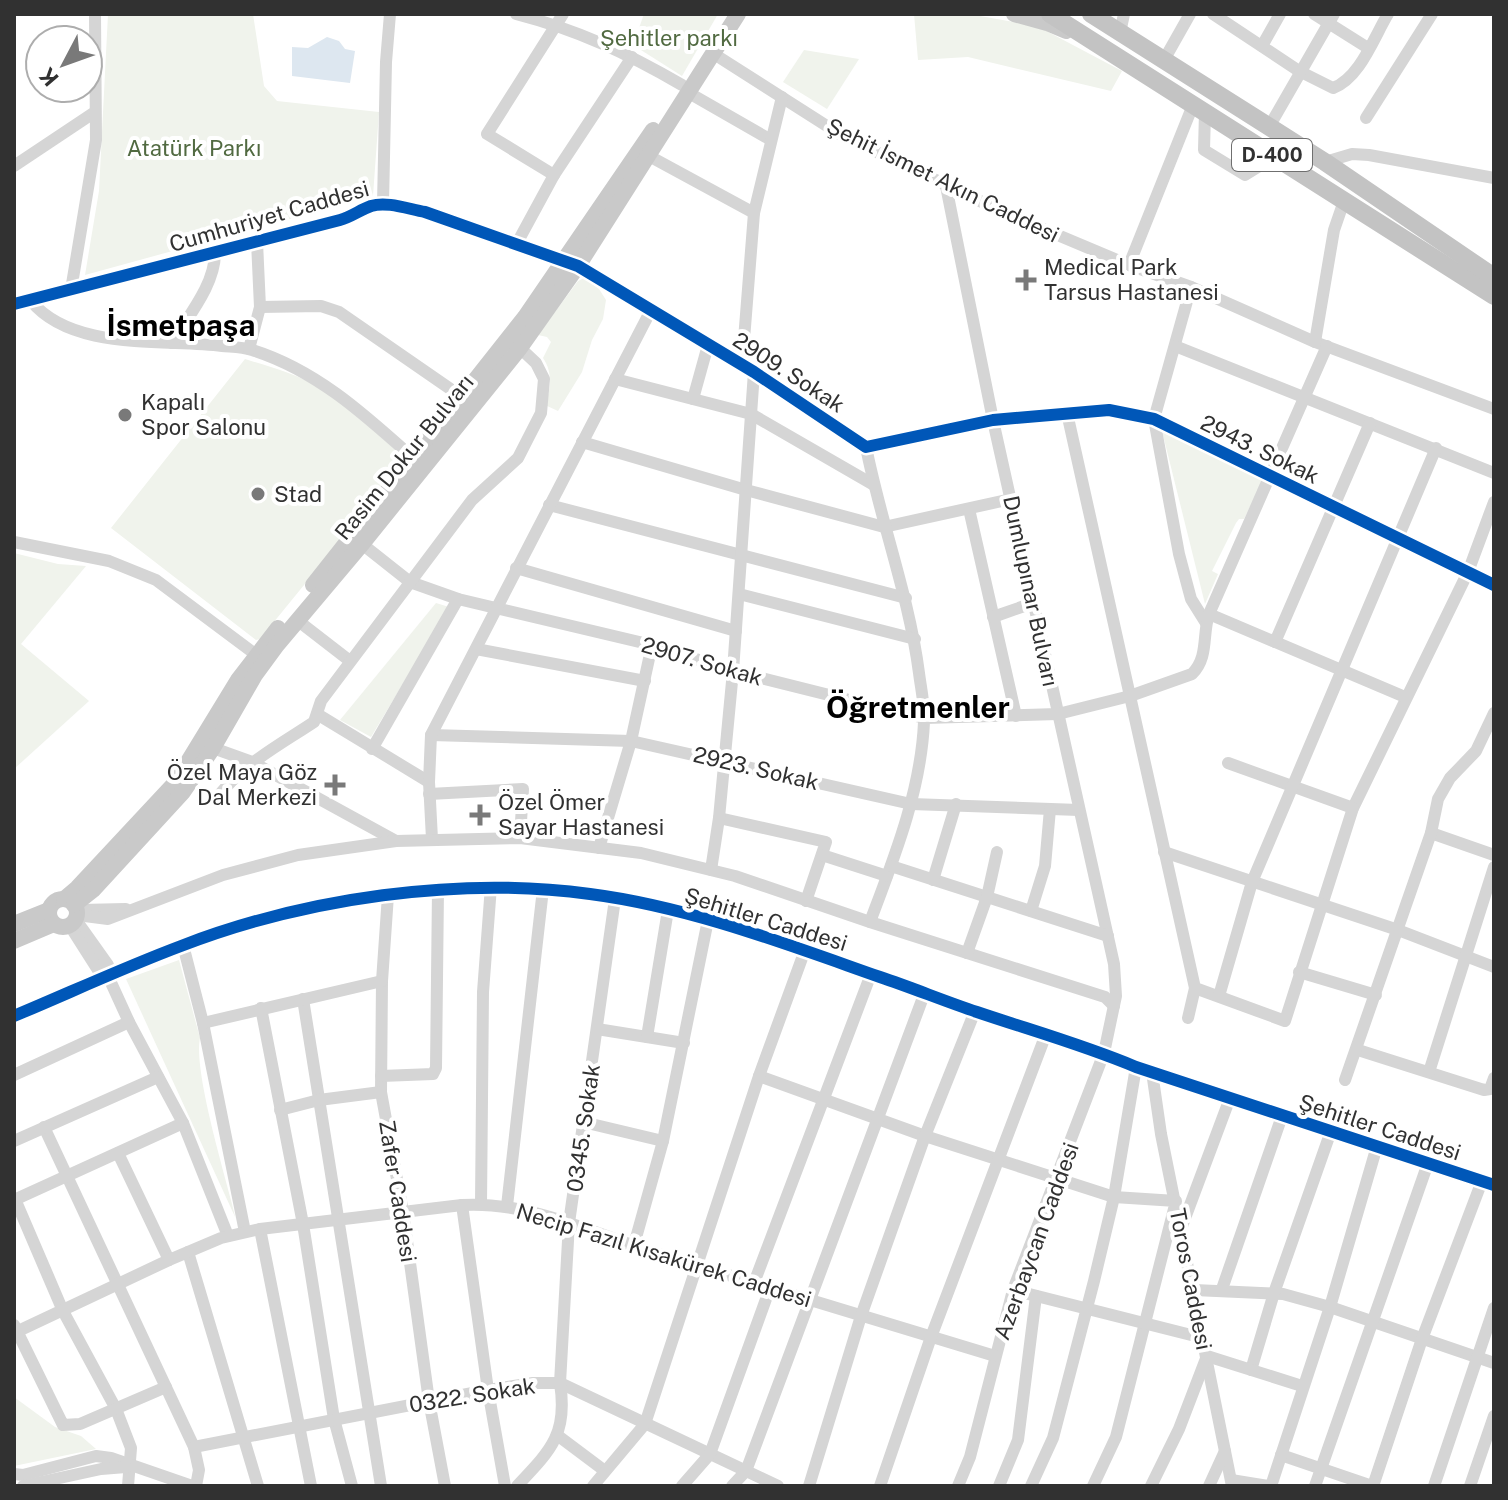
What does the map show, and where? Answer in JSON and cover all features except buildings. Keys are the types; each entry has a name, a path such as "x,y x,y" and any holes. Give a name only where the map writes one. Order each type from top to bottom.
{"highway":[{"name":"D-400","path":"1050,14 1494,296"},
{"name":"D-400","path":"1091,14 1122,23 1164,60 1325,162 1494,277"}],"main road":[{"path":"14,941 67,914 87,878 175,783 255,654 341,552 525,317 571,264 686,89 727,14"},
{"name":"Rasim Dokur Bulvarı","path":"67,914 173,803 213,748 255,675 520,348 571,264 649,156 686,89 714,54 738,14"},
{"path":"1014,14 1047,23 1111,53"},
{"path":"14,924 67,914"}],"street":[{"path":"71,290 96,140 95,14"},
{"path":"383,204 390,14"},
{"path":"516,14 560,20 632,57 771,140"},
{"path":"1164,60 1190,14"},
{"path":"1213,14 1299,71 1333,88 1353,73 1388,14"},
{"path":"1262,46 1280,14"},
{"path":"1314,14 1331,18 1368,48"},
{"path":"1366,118 1432,14"},
{"path":"1269,127 1331,18"},
{"path":"554,175 487,134 560,20"},
{"name":"Şehit İsmet Akın Caddesi","path":"714,54 841,135 946,186 1321,344 1494,409"},
{"path":"516,245 554,175 632,57"},
{"path":"742,365 754,213 782,97"},
{"path":"1199,108 1204,150 1245,175 1274,157"},
{"path":"1129,265 1199,108"},
{"path":"14,166 95,112"},
{"path":"1325,162 1352,154 1369,155 1494,178"},
{"path":"649,156 754,213"},
{"name":"Dumlupınar Bulvarı","path":"946,186 993,420 1114,964 1115,1001"},
{"name":"2907. Sokak","path":"362,544 410,582 458,599 652,645 733,671 925,718 1058,714 1130,696 1192,674 1203,660 1208,619 1304,398 1321,344 1334,230 1344,201"},
{"name":"Cumhuriyet Caddesi","path":"14,304 353,216 371,206 383,204 425,212 571,264"},
{"path":"249,349 260,307 257,242"},
{"path":"172,343 207,285 215,267 215,253"},
{"name":"2909. Sokak","path":"571,264 754,372 866,447"},
{"path":"1191,287 1154,419 1179,554 1191,599 1208,619 1275,642 1405,697"},
{"path":"31,301 42,315 87,332 134,342 249,349 277,360 322,383 359,409 413,458"},
{"path":"260,307 321,306 339,312 462,397"},
{"path":"432,839 429,788 431,735 651,310"},
{"path":"693,399 708,345"},
{"path":"1175,346 1494,473"},
{"path":"220,794 252,762 314,722 321,701 472,500 518,458 541,413 544,379 541,370 520,348"},
{"path":"711,870 733,671 754,372"},
{"path":"615,379 751,414 874,485"},
{"name":"2943. Sokak","path":"993,420 1109,410 1154,419 1494,585"},
{"path":"1067,413 1195,988 1188,1018"},
{"path":"870,922 911,804 925,718 915,639 866,447 993,420"},
{"path":"1275,642 1370,423"},
{"path":"582,442 884,527 1011,499"},
{"path":"1219,996 1252,882 1436,448"},
{"path":"1195,988 1285,1021 1353,808 1468,572 1494,502"},
{"path":"549,505 906,598"},
{"path":"969,509 1016,716"},
{"path":"14,542 109,561 156,580 255,654"},
{"path":"516,568 736,631"},
{"path":"739,594 915,639"},
{"path":"372,749 458,599"},
{"path":"993,617 1033,603"},
{"path":"297,620 350,661"},
{"path":"599,848 631,741 652,645"},
{"path":"476,649 645,681"},
{"path":"1345,1080 1358,1050 1431,833 1438,799 1450,778 1476,751 1494,713"},
{"path":"317,714 429,788 523,789 520,838"},
{"name":"2923. Sokak","path":"431,735 631,741 911,804 1079,810"},
{"path":"213,748 252,762 396,841"},
{"path":"1228,763 1353,808"},
{"path":"933,880 956,804"},
{"path":"1031,911 1045,866 1050,809"},
{"path":"719,818 826,842 806,901"},
{"path":"1431,833 1494,855"},
{"path":"67,914 108,919 223,875 298,855 396,841 520,838 641,853 711,870 1115,1001"},
{"path":"967,953 987,897 997,852"},
{"path":"1164,852 1398,930 1494,967"},
{"path":"822,855 933,880 1108,936"},
{"path":"1429,1072 1494,867"},
{"path":"481,1204 483,992 491,886"},
{"name":"Şehitler Caddesi","path":"14,1016 183,945 290,914 388,895 438,889 491,886 543,889 668,910 805,950 1104,1053 1136,1067 1488,1183"},
{"path":"381,1076 433,1074 436,1068 438,889"},
{"path":"507,1206 543,889"},
{"name":"Zafer Caddesi","path":"388,895 382,981 381,1092 403,1212 429,1401 445,1486"},
{"name":"0345. Sokak","path":"517,1486 545,1456 557,1435 564,1407 560,1383 569,1223 615,899"},
{"path":"647,1037 668,910"},
{"path":"67,914 98,970 108,976 183,1123 228,1236"},
{"path":"634,1245 663,1141 708,920"},
{"path":"183,945 203,1023 245,1232"},
{"path":"593,1486 645,1424 759,1076 805,950"},
{"path":"1299,972 1376,995"},
{"path":"754,1283 871,974"},
{"path":"203,1023 382,981"},
{"path":"732,1486 746,1471 925,992"},
{"path":"303,999 381,1486"},
{"name":"Azerbaycan Caddesi","path":"958,1486 970,1457 1013,1290 1104,1053 1115,1001"},
{"path":"261,1008 303,1224 334,1419 352,1486"},
{"path":"809,1486 861,1316 925,1136 975,1011"},
{"path":"14,1075 129,1022"},
{"path":"597,1029 684,1043"},
{"path":"880,1486 931,1337 1046,1034"},
{"path":"1358,1050 1484,1090 1492,1084"},
{"path":"1031,1486 1053,1438 1087,1310 1114,1197 1136,1067"},
{"name":"Toros Caddesi","path":"1152,1072 1161,1134 1232,1483"},
{"path":"759,1076 925,1136 1114,1197 1176,1201 1116,1437 1093,1486"},
{"path":"14,1140 158,1077"},
{"path":"280,1110 319,1100 381,1092"},
{"path":"1181,1229 1230,1098"},
{"path":"1222,1289 1282,1116"},
{"path":"583,1122 663,1141"},
{"path":"128,1486 131,1448 116,1409 63,1311 14,1200 183,1123"},
{"path":"14,1474 23,1475 96,1456 111,1458 194,1486 199,1470 194,1447 44,1127"},
{"path":"1251,1370 1274,1293 1331,1131"},
{"path":"1232,1483 1269,1486 1330,1307 1377,1146"},
{"path":"118,1153 169,1260"},
{"path":"1315,1486 1428,1163"},
{"path":"1281,1455 1373,1486 1422,1339 1488,1183"},
{"name":"Necip Fazıl Kısakürek Caddesi","path":"15,1330 228,1236 339,1219 481,1204 507,1206 569,1223 995,1356"},
{"path":"462,1205 505,1486"},
{"path":"260,1229 311,1486"},
{"path":"188,1252 258,1486"},
{"path":"682,1486 710,1454 770,1288"},
{"path":"1013,1290 1203,1338"},
{"path":"1194,1290 1274,1293 1330,1307 1494,1363"},
{"path":"999,1486 1018,1440 1036,1296"},
{"path":"1434,1486 1494,1308"},
{"path":"15,1330 63,1425 80,1424 166,1387"},
{"path":"1151,1486 1179,1429 1207,1356 1302,1386"},
{"name":"0322. Sokak","path":"194,1447 488,1390 533,1383 560,1383 778,1486"},
{"path":"1470,1486 1494,1416"},
{"path":"557,1435 605,1471"},
{"path":"1209,1486 1225,1451"},
{"path":"23,1486 129,1466"}],"green space":[{"name":"Atatürk Parkı","path":"108,14 253,14 264,86 277,101 379,112 373,196 85,275 99,191"},
{"name":"Şehitler parkı","path":"644,14 718,14 682,76 633,45"},
{"path":"914,14 969,14 1037,26 1122,71 1111,91 968,57 918,60"},
{"path":"804,50 859,59 827,109 783,82"},
{"path":"584,278 599,289 606,300 603,319 592,340 582,372 558,411 545,405 550,381 543,358 551,342 547,337 538,335 578,281"},
{"name":"Stad","path":"245,359 320,388 354,413 406,460 260,639 256,640 111,528"},
{"path":"1162,431 1265,476 1244,519 1236,523 1212,571 1218,574 1205,604"},
{"path":"14,553 58,564 86,566 21,644 89,701 14,769"},
{"path":"436,603 449,607 371,737 340,720"},
{"path":"179,960 200,1038 201,1075 236,1219 126,979"},
{"path":"14,1397 55,1427 81,1436 96,1449 14,1466"}],"shaded area":[{"path":"327,37 339,41 345,49 355,51 350,83 292,76 292,47 308,48"}],"cycle path":[{"path":"14,304 340,220 371,206 398,206 425,212 578,266 754,372 866,447 993,420 1109,410 1154,419 1494,585"},
{"path":"14,1016 181,946 229,929 330,904 436,890 540,889 590,894 664,908 737,928 1136,1067 1494,1185"}],"place":[{"name":"Medical Park Tarsus Hastanesi","path":"1026,280"},
{"name":"Kapalı Spor Salonu","path":"125,415"},
{"name":"Stad","path":"258,494"},
{"name":"Özel Maya Göz Dal Merkezi","path":"335,785"},
{"name":"Özel Ömer Sayar Hastanesi","path":"480,815"}],"district":[{"name":"İsmetpaşa","path":"181,326"},
{"name":"Öğretmenler","path":"918,708"}]}
